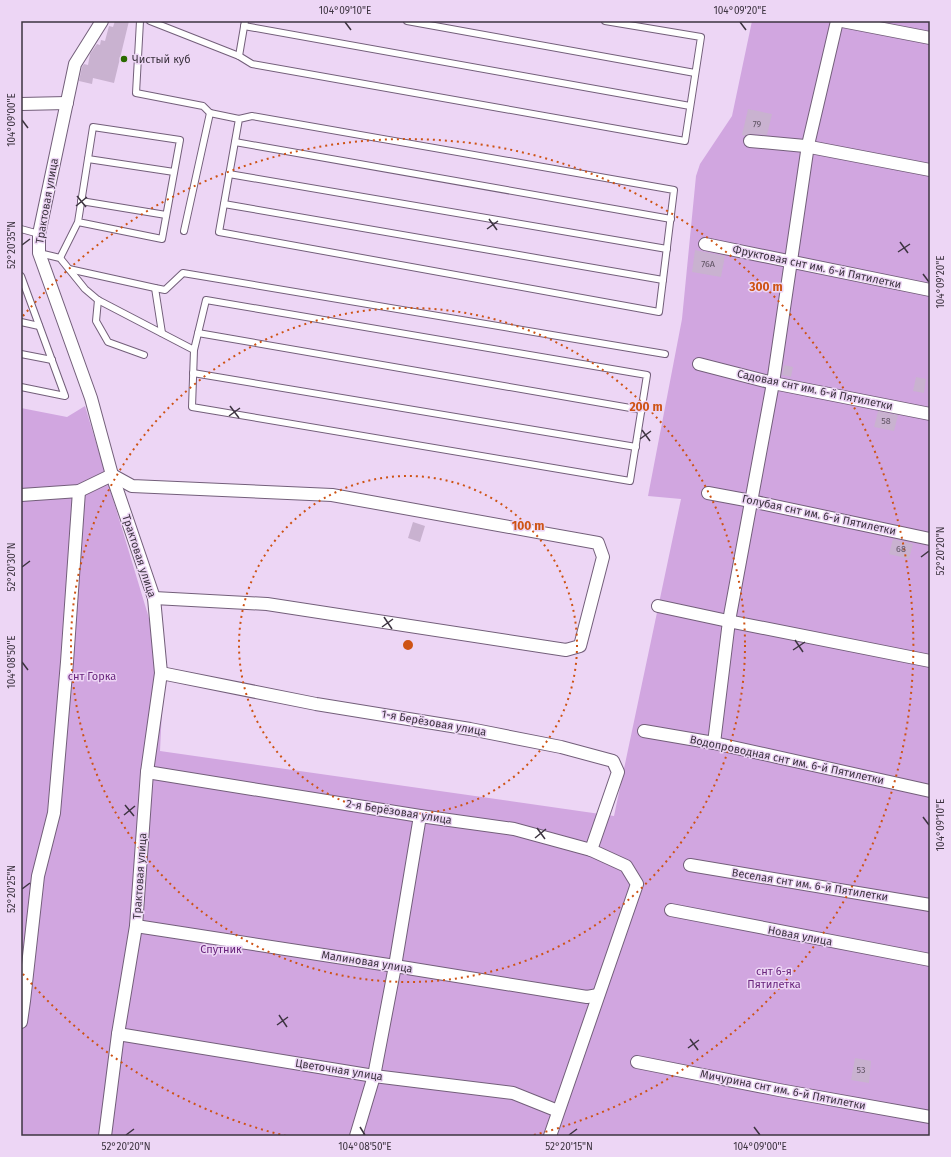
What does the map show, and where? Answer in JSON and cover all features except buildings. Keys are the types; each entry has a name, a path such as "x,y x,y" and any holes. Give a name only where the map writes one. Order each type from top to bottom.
{"street":[{"name":"Трактовая улица","path":"102,21 75,64 39,234 38,253 91,398 112,475 154,598 160,673 147,772 136,926 118,1034 105,1136"},
{"path":"714,743 729,621 774,383 808,145 837,21"},
{"path":"842,21 930,38"},
{"path":"21,104 67,103"},
{"path":"750,141 805,146 808,145 810,147 930,170"},
{"name":"Фруктовая снт им. 6-й Пятилетки","path":"705,244 930,290"},
{"name":"Садовая снт им. 6-й Пятилетки","path":"699,364 774,383 930,414"},
{"path":"21,496 78,491 112,475 132,486 332,495 598,543 603,557 580,646 566,650 267,604 154,598"},
{"path":"21,1022 38,876 54,813 67,662 78,491"},
{"name":"Голубая снт им. 6-й Пятилетки","path":"708,492 930,539"},
{"path":"658,606 930,661"},
{"name":"1-я Берёзовая улица","path":"160,673 316,704 470,729 561,747 613,760 618,772 591,850"},
{"name":"Водопроводная снт им. 6-й Пятилетки","path":"644,730 714,743 930,792"},
{"name":"2-я Берёзовая улица","path":"147,772 420,816 514,829 591,850 626,866 636,884 598,995"},
{"path":"356,1136 374,1076 395,966 420,816"},
{"name":"Веселая снт им. 6-й Пятилетки","path":"690,865 930,905"},
{"name":"Новая улица","path":"671,910 930,960"},
{"name":"Малиновая улица","path":"136,926 587,997 598,995"},
{"path":"550,1136 598,995"},
{"name":"Цветочная улица","path":"118,1034 374,1076 513,1093 558,1111"},
{"name":"Мичурина снт им. 6-й Пятилетки","path":"637,1062 779,1090 930,1117"}],"lane":[{"path":"140,21 136,92 203,106 210,113 239,119 252,116 674,190 659,312 219,232 239,119"},
{"path":"150,21 239,56 252,64 685,141 701,37 605,21"},
{"path":"407,21 695,73"},
{"path":"239,56 244,23 690,106"},
{"path":"184,231 210,113"},
{"path":"60,258 78,222 93,127 180,140 162,239 78,222"},
{"path":"235,142 671,219"},
{"path":"88,159 174,172"},
{"path":"229,174 667,249"},
{"path":"81,201 166,215"},
{"path":"224,204 663,280"},
{"path":"21,229 39,234"},
{"path":"38,253 60,258 85,289 98,300 194,350"},
{"path":"69,269 164,290 182,274 665,354"},
{"path":"21,276 24,288 65,396 21,387"},
{"path":"154,288 162,333"},
{"path":"98,300 96,321 108,342 144,355"},
{"path":"206,300 647,376 630,481 192,407 194,350 198,333 206,300"},
{"path":"21,322 39,326"},
{"path":"198,333 642,410"},
{"path":"21,354 52,360"},
{"path":"193,373 636,447"}],"green space":[{"path":"752,21 930,21 930,1136 21,1136 21,408 67,417 85,406 164,668 160,751 614,816 681,499 648,496 682,319 696,176 700,164 732,116"}],"place":[{"name":"Чистый куб","path":"124,59"}],"park label":[{"name":"снт Горка","path":"92,676"},
{"name":"Спутник","path":"221,949"},
{"name":"снт 6-я Пятилетка","path":"774,977"}]}
